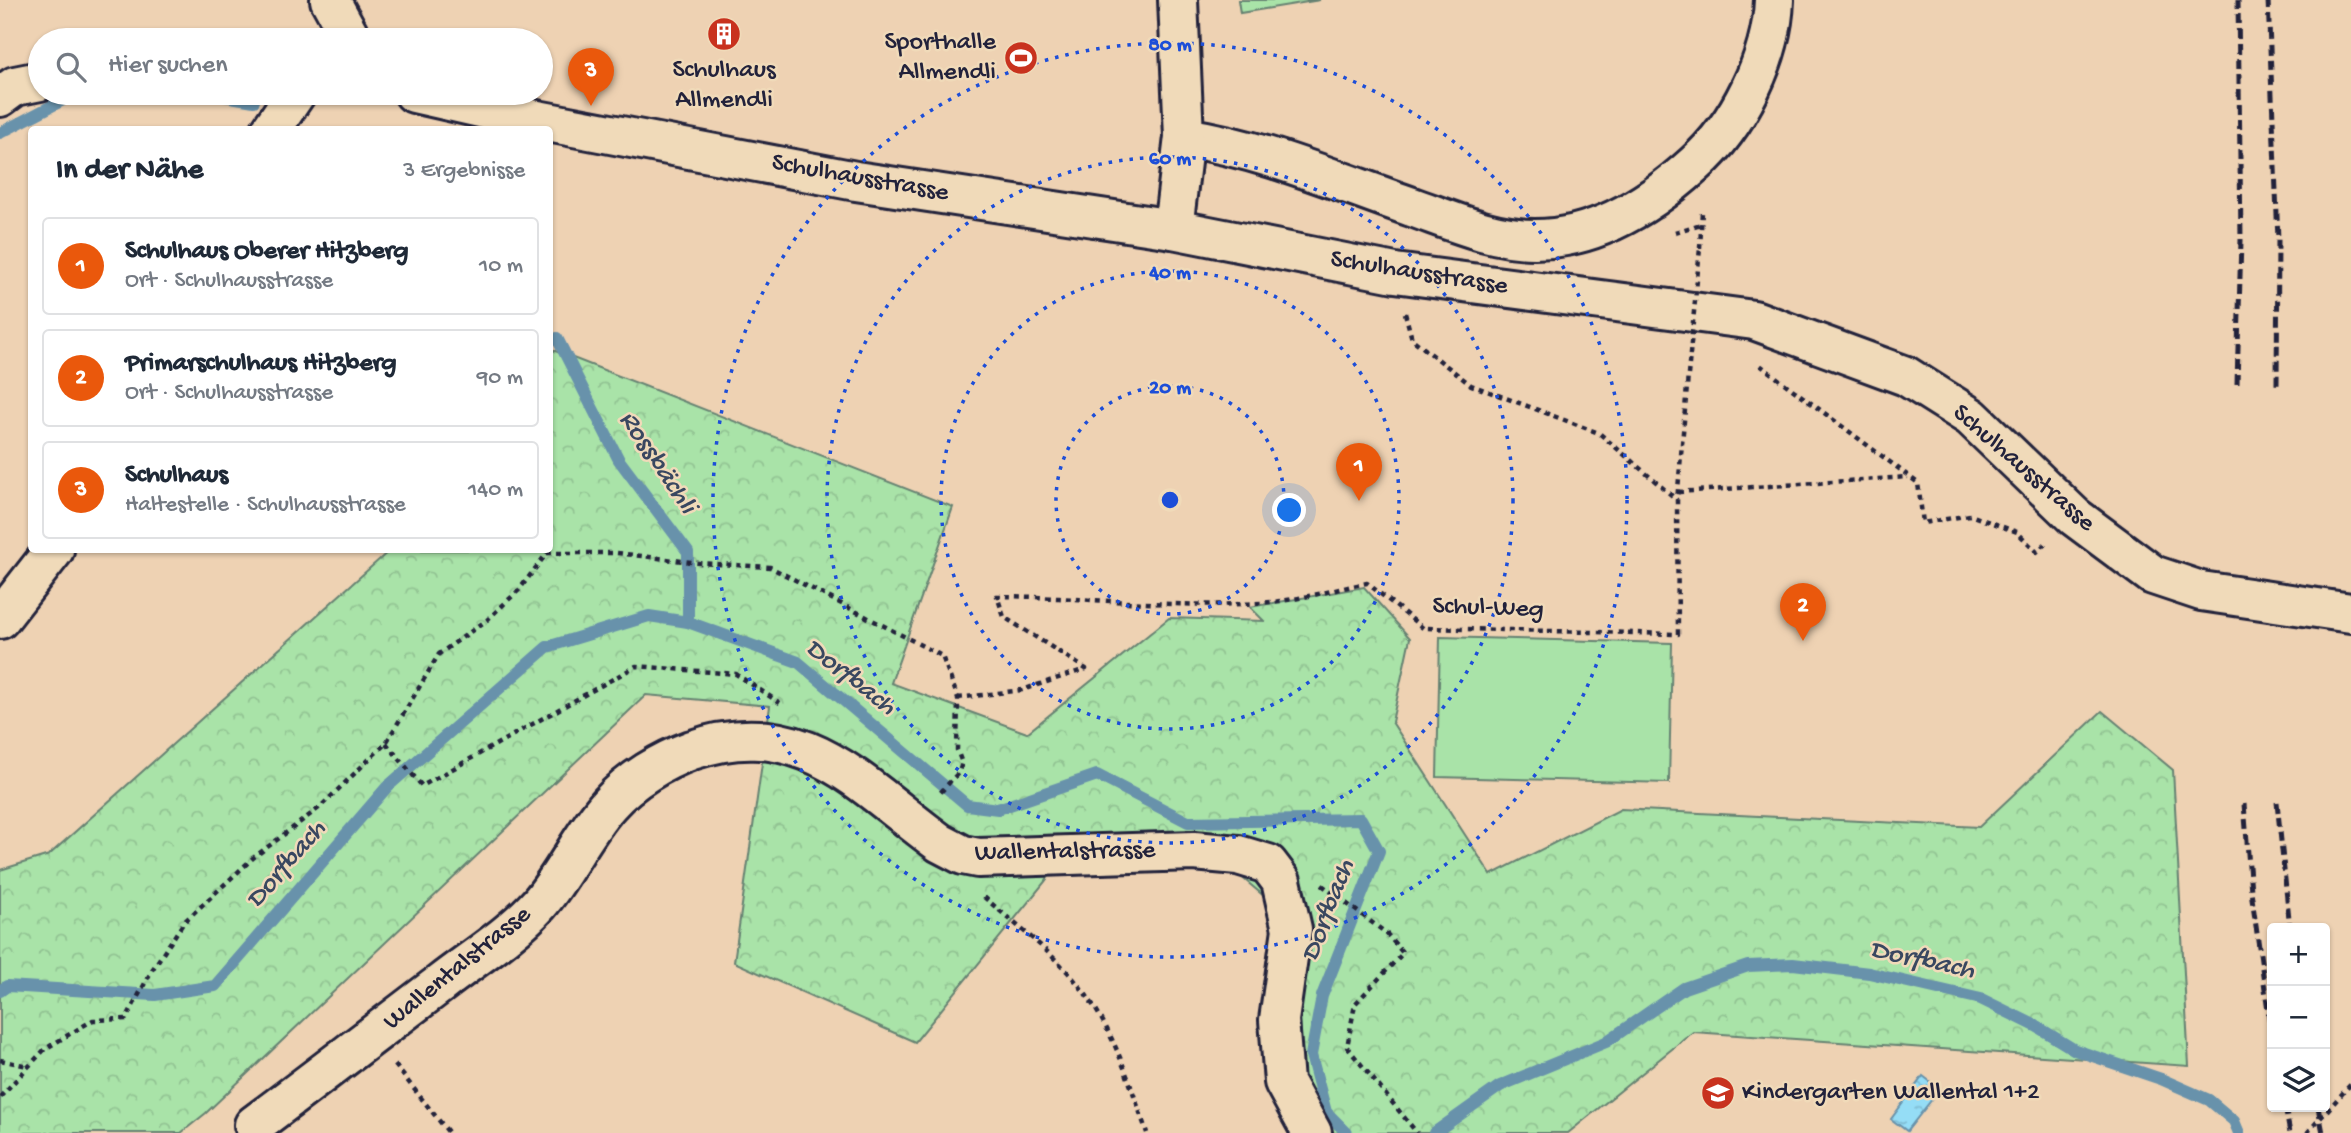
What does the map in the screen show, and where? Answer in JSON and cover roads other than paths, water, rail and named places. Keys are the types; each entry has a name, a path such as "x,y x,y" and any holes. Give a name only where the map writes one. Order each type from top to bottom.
{"street":[{"path":"330,0 344,28"},
{"path":"1174,229 1184,137 1178,0"},
{"path":"1184,137 1233,145 1481,232 1536,239 1589,230 1628,215 1670,187 1706,155 1740,106 1762,62 1773,0"},
{"path":"0,97 15,86 28,83"},
{"path":"273,126 285,105"},
{"name":"Schulhausstrasse","path":"467,105 856,181 1174,229 1395,273 1760,323 1906,376 1971,417 2075,517 2153,575 2201,591 2351,614"},
{"path":"0,619 52,553"},
{"name":"Wallentalstrasse","path":"254,1125 373,1036 538,905 609,804 641,777 676,756 706,746 739,738 764,738 815,752 940,844 962,855 978,858 1194,852 1238,855 1268,864 1281,881 1292,929 1279,1020 1284,1082 1312,1133"}],"water":[{"path":"1923,1076 1940,1089 1907,1131 1891,1119"}],"waterway":[{"name":"Rossbächli","path":"0,133 54,105"},
{"name":"Rossbächli","path":"557,338 619,460 688,552 688,622"},
{"name":"Dorfbach","path":"0,991 7,986 155,995 215,986 387,787 547,647 649,616 688,622 798,662 967,805 998,809 1097,775 1188,822 1361,819 1379,851 1322,996 1311,1055 1326,1112 1347,1133"},
{"name":"Dorfbach","path":"1434,1133 1500,1086 1606,1042 1684,988 1748,966 1793,964 1869,973 1981,999 2036,1026 2075,1050 2161,1079 2209,1100 2234,1121 2239,1133"}],"railway":[{"path":"2237,384 2241,240 2238,0"},
{"path":"2268,0 2278,239 2277,385"},
{"path":"2277,802 2289,923"},
{"path":"2244,804 2251,891 2267,1003"},
{"path":"2286,1112 2290,1133"},
{"path":"2319,1112 2323,1133"}],"place":[{"name":"Schulhaus Allmendli","path":"724,34"},
{"name":"Sporthalle Allmendli","path":"1021,58"},
{"name":"Schulhaus","path":"591,106"},
{"name":"Schulhaus Oberer Hitzberg","path":"1359,501"},
{"name":"Primarschulhaus Hitzberg","path":"1803,641"},
{"name":"Kindergarten Wallental 1+2","path":"1718,1093"}]}
